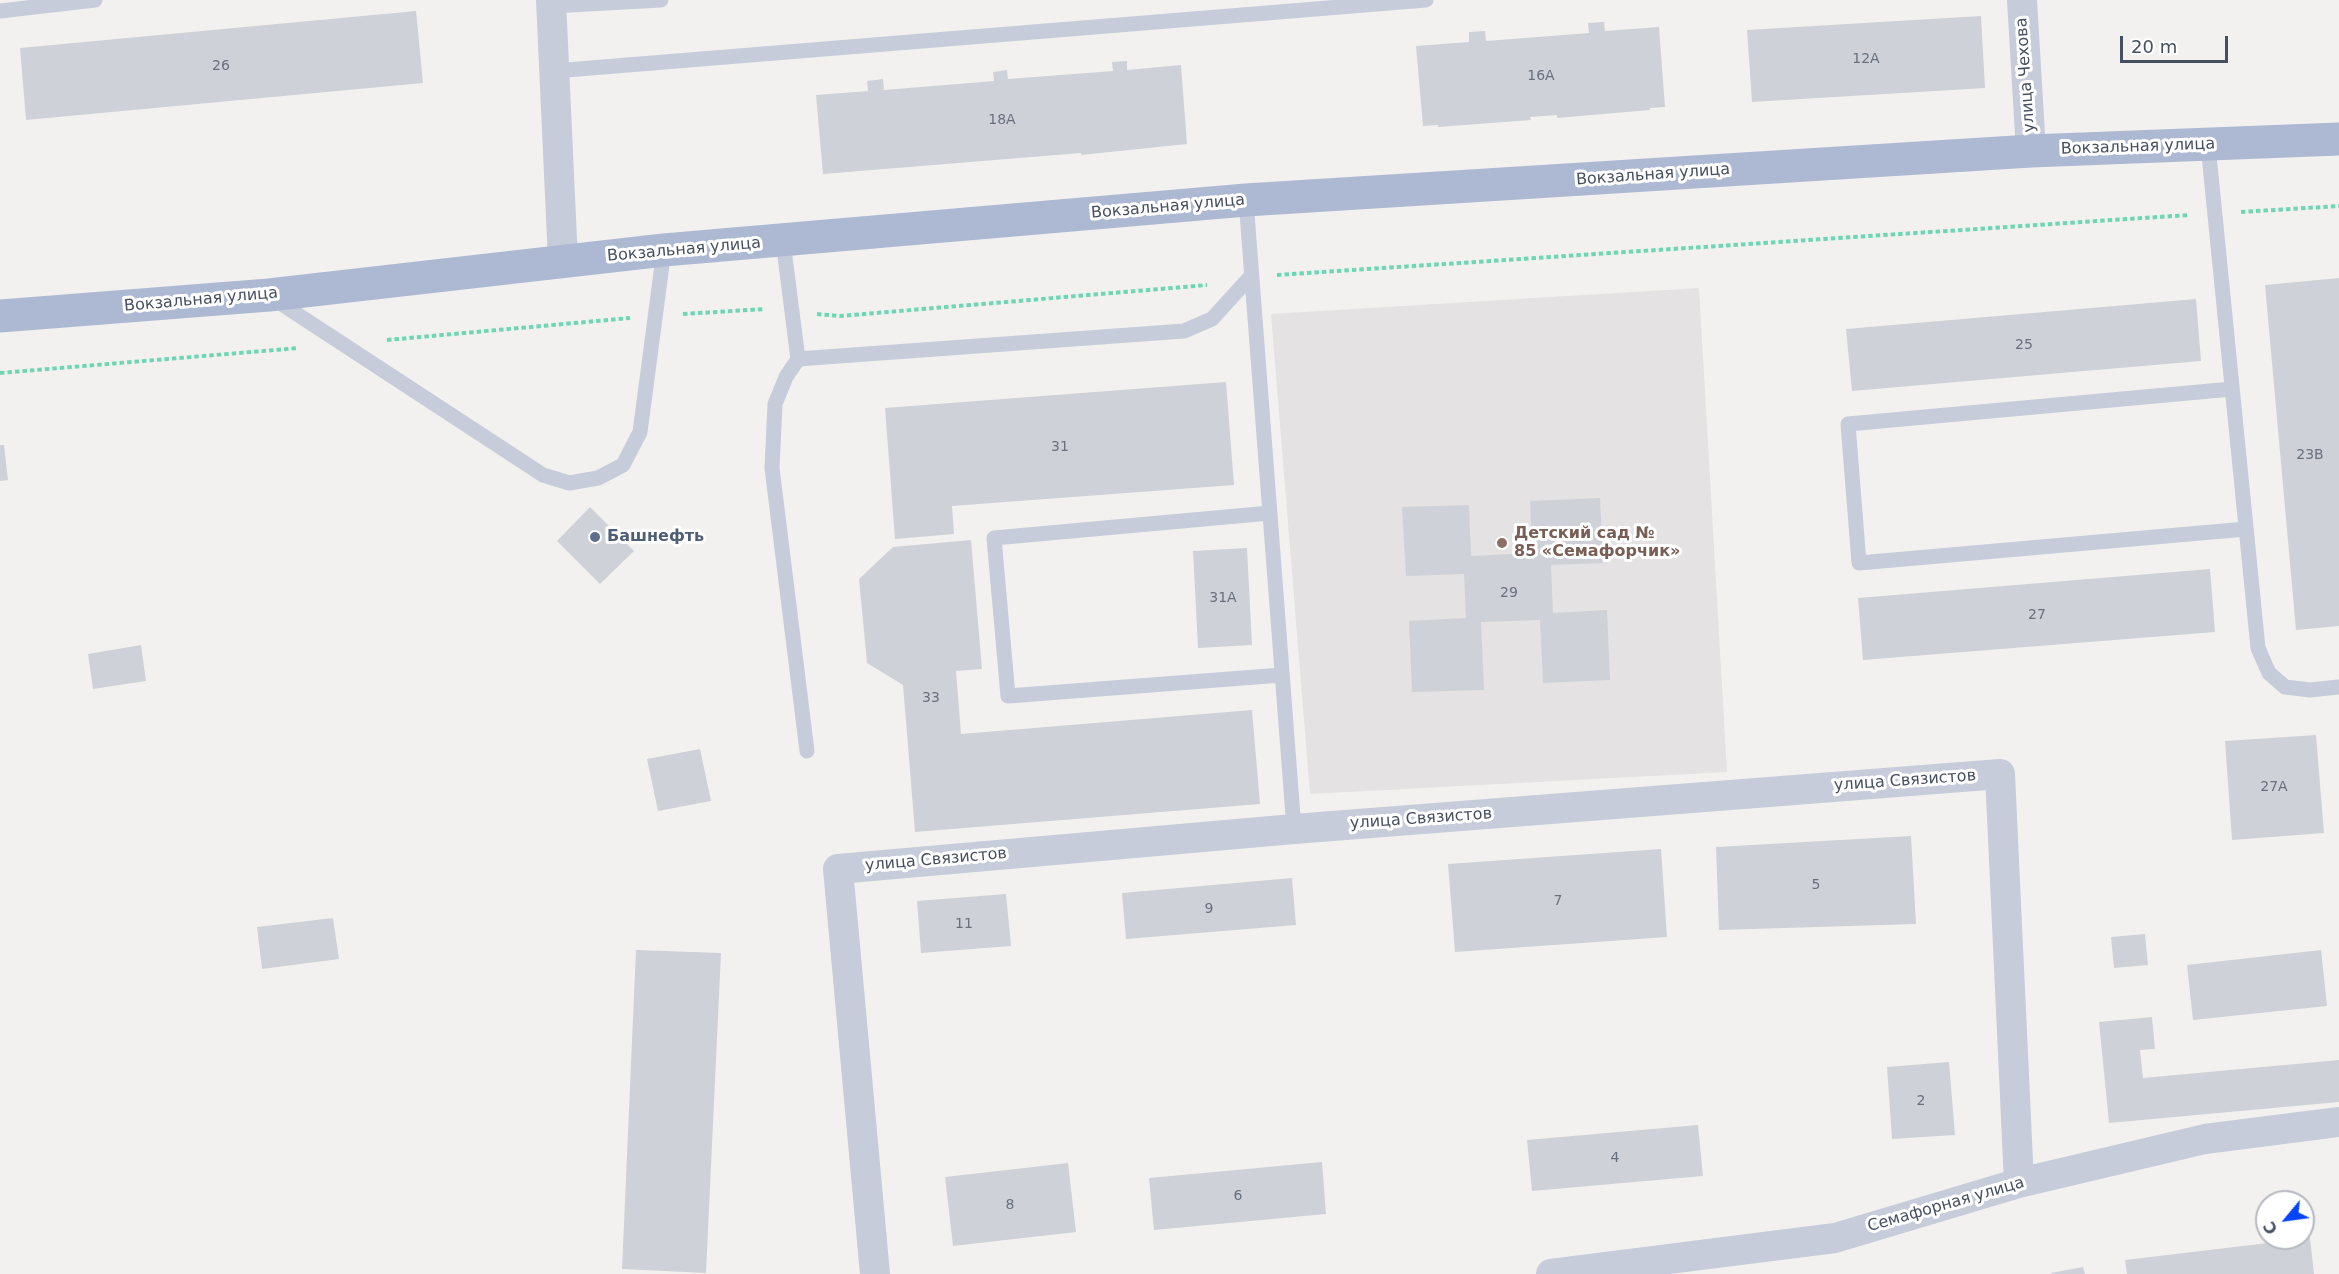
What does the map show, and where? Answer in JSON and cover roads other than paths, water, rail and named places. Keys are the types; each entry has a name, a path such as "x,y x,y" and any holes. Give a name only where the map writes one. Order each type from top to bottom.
{"main road":[{"name":"Вокзальная улица","path":"0,316 269,295 664,250 1246,200 2031,151 2339,140"}],"street":[{"name":"улица Чехова","path":"2022,0 2031,151"},
{"path":"552,3 563,261"},
{"name":"улица Связистов","path":"875,1274 838,869 1294,829 2000,774 2019,1183"},
{"name":"Семафорная улица","path":"1551,1274 1835,1238 2019,1183 2205,1139 2339,1122"}],"lane":[{"path":"0,12 95,0"},
{"path":"552,3 661,0"},
{"path":"554,71 1426,0"},
{"path":"2208,145 2258,648 2269,673 2285,687 2310,690 2339,687"},
{"path":"1246,200 1294,829"},
{"path":"783,241 798,359 786,377 775,404 772,468 807,751"},
{"path":"269,295 543,475 569,483 598,478 623,465 640,432 664,250"},
{"path":"798,359 1184,331 1212,319 1251,276"},
{"path":"2232,389 1848,424 1859,563 2246,529"},
{"path":"1270,513 994,538 1008,696 1282,675"}],"place":[{"name":"Башнефть","path":"595,537"},
{"name":"Детский сад № 85 «Семафорчик»","path":"1502,543"}]}
